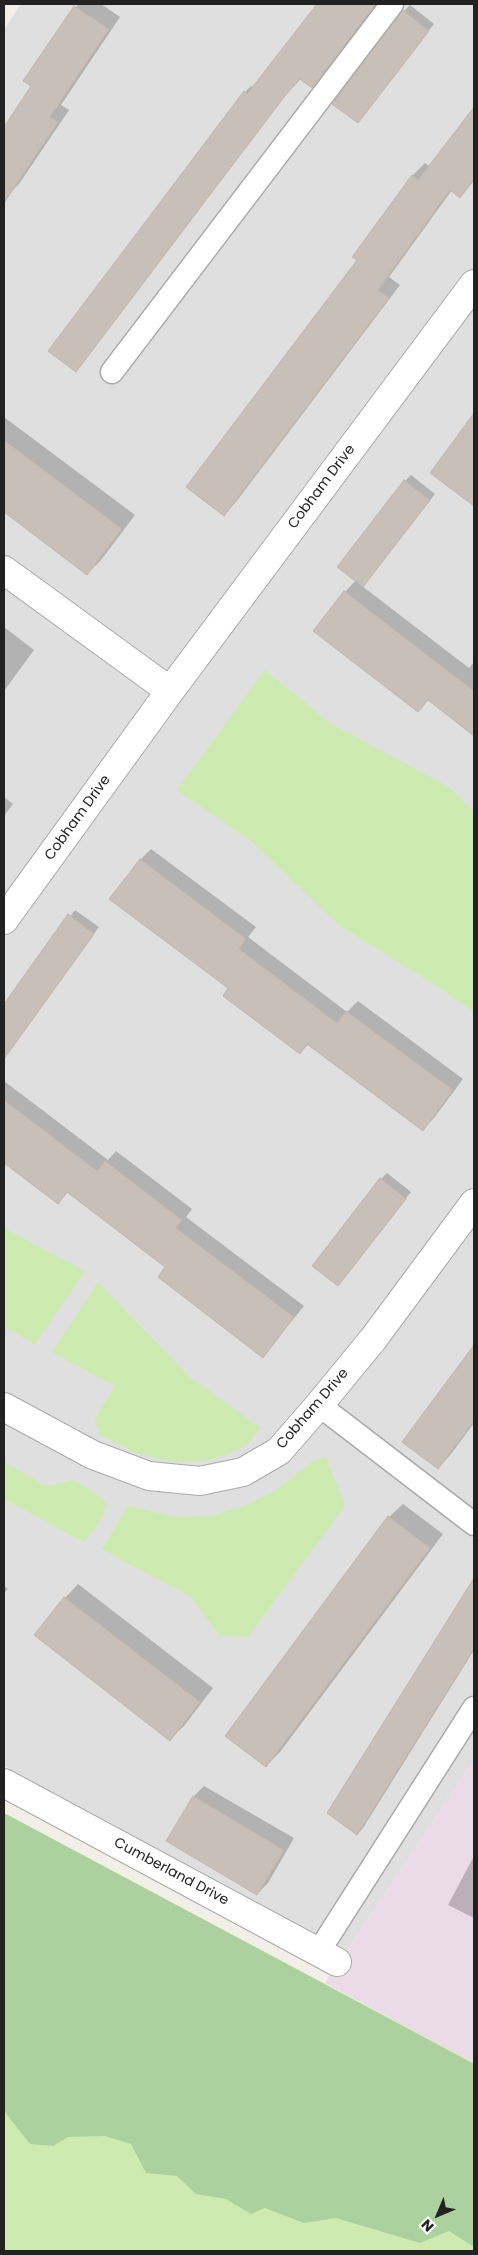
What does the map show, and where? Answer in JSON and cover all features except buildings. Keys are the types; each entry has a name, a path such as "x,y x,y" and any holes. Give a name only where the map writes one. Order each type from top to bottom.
{"street":[{"name":"Cobham Drive","path":"4,920 170,691 474,284"},
{"path":"4,570 170,691"},
{"name":"Cobham Drive","path":"4,1407 93,1455 149,1476 200,1481 243,1472 278,1451 319,1406 374,1338 474,1203"},
{"name":"Cumberland Drive","path":"4,1782 328,1957"}],"lane":[{"path":"112,372 392,4"},
{"path":"319,1406 474,1524"},
{"path":"328,1957 474,1708"}],"shaded area":[{"path":"21,4 474,4 474,1759 347,1950 4,1766 4,30"},
{"path":"474,1759 474,2063 325,1983"}],"green space":[{"path":"265,670 330,723 449,787 474,812 474,1013 440,988 340,926 251,841 177,790"},
{"path":"4,1228 85,1271 35,1344 4,1327"},
{"path":"98,1282 190,1377 261,1428 245,1446 226,1455 204,1461 172,1462 136,1453 100,1435 95,1419 115,1386 52,1352"},
{"path":"326,1457 345,1506 248,1637 220,1636 191,1597 102,1549 128,1506 176,1517 212,1516 244,1506 275,1491 313,1461"},
{"path":"4,1462 46,1486 73,1480 95,1493 107,1504 101,1520 84,1542 4,1499"},
{"path":"4,1813 474,2063 474,2251 4,2251"},
{"path":"4,1813 474,2064 474,2247 449,2231 420,2243 336,2218 304,2223 265,2208 251,2214 226,2199 196,2194 177,2176 146,2173 131,2144 105,2136 68,2137 53,2146 30,2144 4,2111"}]}
